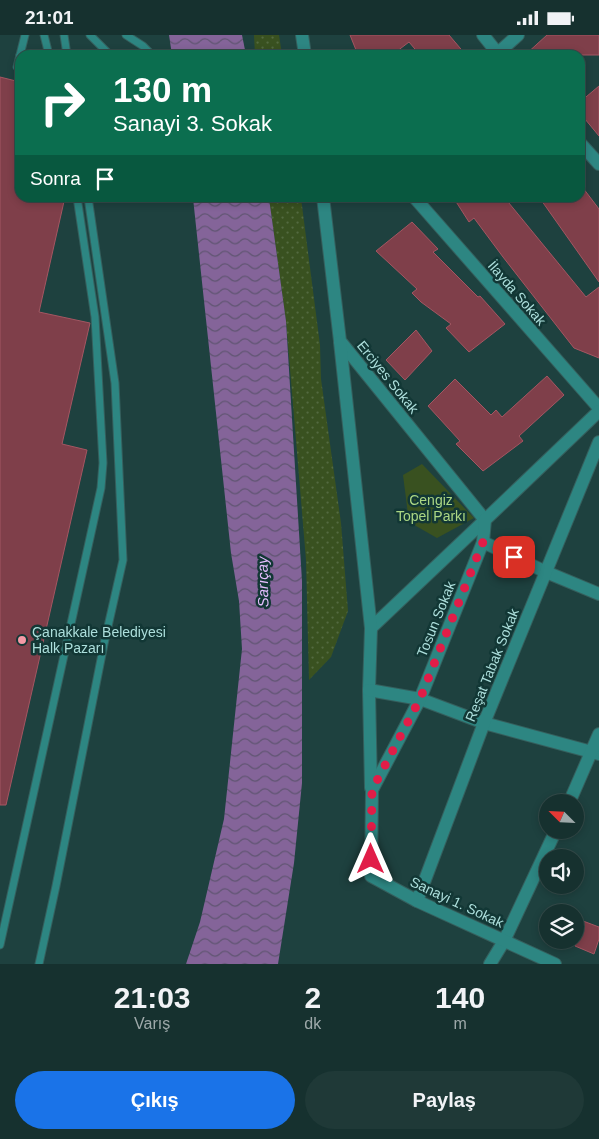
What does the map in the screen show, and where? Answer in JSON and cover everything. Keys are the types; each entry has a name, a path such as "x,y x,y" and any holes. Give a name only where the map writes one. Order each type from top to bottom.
{"street":[{"path":"302,35 304,50"},
{"path":"483,35 495,50"},
{"path":"502,50 518,35"},
{"path":"585,149 599,164"},
{"name":"Erciyes Sokak","path":"325,202 340,341 485,520"},
{"name":"İlayda Sokak","path":"418,202 599,409"},
{"path":"340,341 371,628 369,690 372,790"},
{"path":"371,628 599,409"},
{"name":"Reşat Tabak Sokak","path":"416,901 484,723 599,442"},
{"name":"Tosun Sokak","path":"371,876 372,790 420,699 483,542 485,520"},
{"path":"483,542 546,572 599,594"},
{"path":"369,690 420,699 484,723 595,753"},
{"path":"574,794 595,753 599,734"},
{"path":"490,964 504,941 552,839"},
{"name":"Sanayi 1. Sokak","path":"371,876 416,901 555,964"}],"lane":[{"path":"21,50 24,35"},
{"path":"44,35 48,50"},
{"path":"64,35 66,50"},
{"path":"90,35 105,50"},
{"path":"126,35 147,50"},
{"path":"0,945 101,488 103,463 95,317 78,202"},
{"path":"39,964 104,644 124,560 115,383 89,202"}],"green space":[{"path":"254,35 279,35 281,50 255,50"},
{"path":"270,202 302,202 320,345 321,379 341,523 348,611 331,657 309,680 306,560 286,321"},
{"name":"Cengiz Topel Parkı","path":"422,464 474,518 437,538 409,522 403,475"}],"water":[{"path":"169,35 242,35 245,50 171,50"},
{"name":"Sarıçay","path":"193,202 270,202 286,321 302,581 302,783 294,863 278,964 186,964 200,922 224,819 242,649 239,601 231,553"}],"building":[{"path":"350,35 449,35 462,50 416,50 409,42 399,50 356,50"},
{"path":"547,35 599,35 599,55 585,55 585,50 530,50"},
{"name":"Çanakkale Belediyesi Halk Pazarı","path":"0,77 15,81 15,202 64,202 39,312 90,323 62,444 87,450 6,805 0,805"},
{"path":"599,86 599,136 585,119 585,98"},
{"path":"585,191 599,209 599,282 543,202 585,202"},
{"path":"456,202 508,202 586,297 599,287 599,358 574,348 474,218 469,222"},
{"path":"412,222 438,249 433,252 478,297 480,296 505,324 469,352 446,328 451,324 421,302 412,293 417,289 376,251"},
{"path":"416,330 432,351 405,380 386,360"},
{"path":"547,376 564,395 519,436 523,441 483,471 456,444 460,441 428,406 455,379 491,415 496,410 502,417"},
{"path":"584,921 599,927 599,939 594,954 582,949 584,949"}],"place":[{"name":"Çanakkale Belediyesi Halk Pazarı","path":"22,640"}],"route":[{"path":"371,859 372,790 420,699 483,542 514,557"}]}
